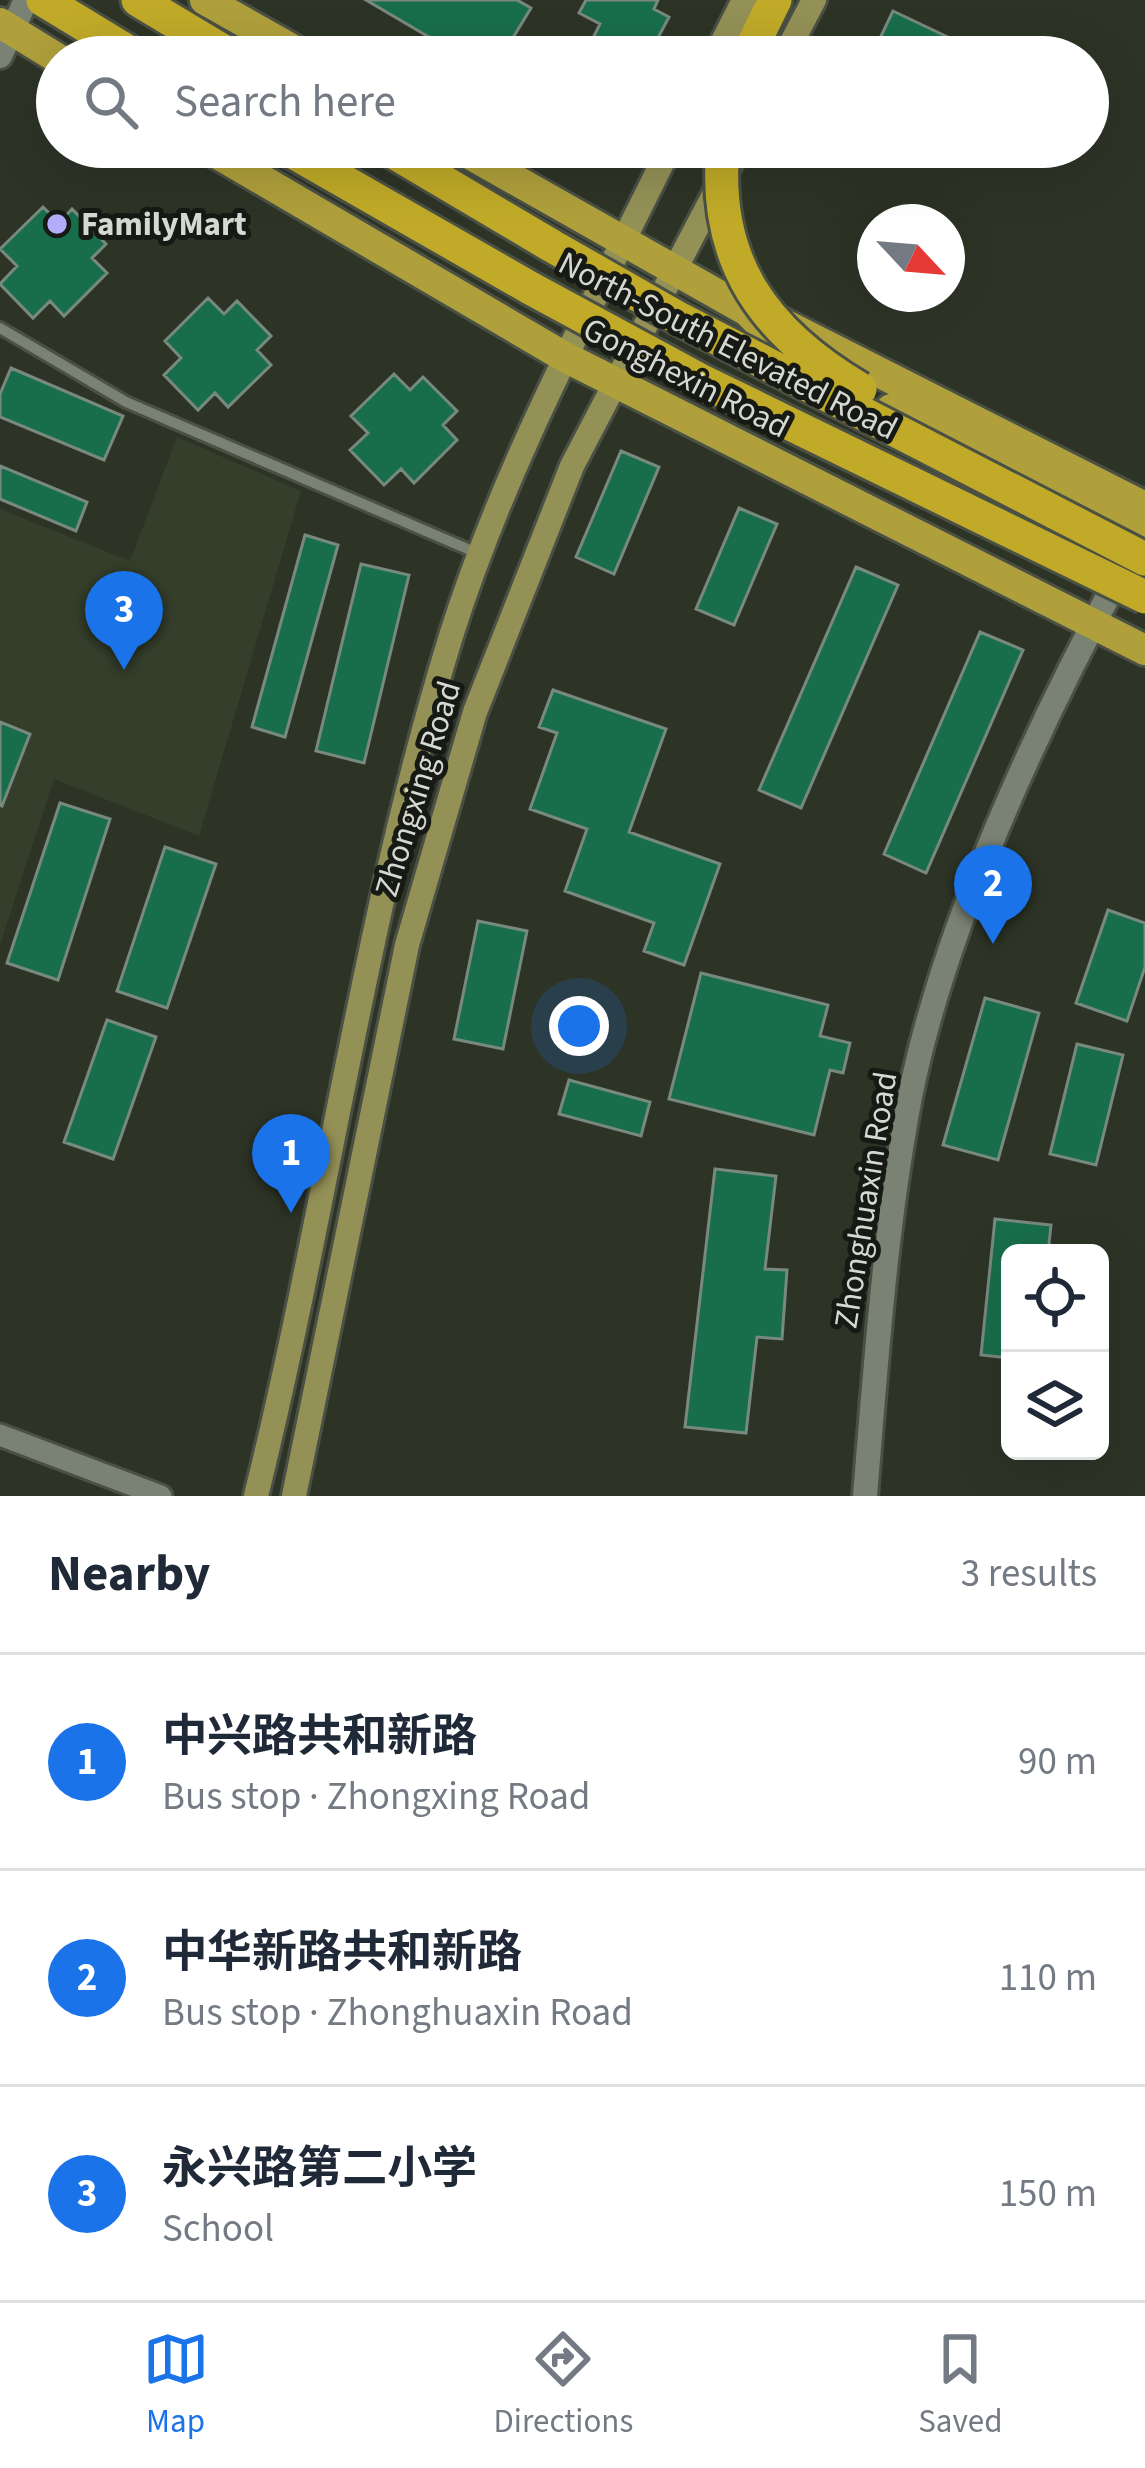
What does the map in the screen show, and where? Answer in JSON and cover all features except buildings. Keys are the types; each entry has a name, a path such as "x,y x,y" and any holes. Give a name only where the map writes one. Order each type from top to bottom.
{"highway":[{"path":"43,0 102,36"},
{"path":"138,0 197,36"},
{"path":"757,36 775,0"},
{"name":"North-South Elevated Road","path":"321,168 700,380 1145,597"},
{"name":"North-South Elevated Road","path":"421,168 680,319 1144,534"},
{"path":"721,168 719,184 731,247 751,292 779,330 813,361 1144,534"}],"main road":[{"path":"205,0 269,36"},
{"path":"726,36 744,0"},
{"path":"795,36 814,0"},
{"path":"3,36 36,49"},
{"name":"Gonghexin Road","path":"242,168 563,356 1145,650"},
{"path":"493,168 676,273 747,310 801,329 1144,534"},
{"name":"Zhongxing Road","path":"256,1496 318,1218 361,982 451,638 480,554 563,356 660,168"},
{"name":"Zhongxing Road","path":"294,1496 424,878 494,657 554,508 614,382 729,168"}],"street":[{"path":"3,36 26,0"},
{"name":"Zhonghuaxin Road","path":"865,1496 880,1314 911,1094 957,935 1093,625 1144,534"},
{"path":"0,1435 161,1496"}],"lane":[{"path":"0,328 126,402 480,554"}],"shaded area":[{"path":"177,437 301,491 199,836 54,779 0,945 0,509 130,561"}],"place":[{"name":"FamilyMart","path":"57,224"},
{"name":"永兴路第二小学","path":"124,670"},
{"name":"中华新路共和新路","path":"993,944"},
{"name":"中兴路共和新路","path":"291,1213"}]}
